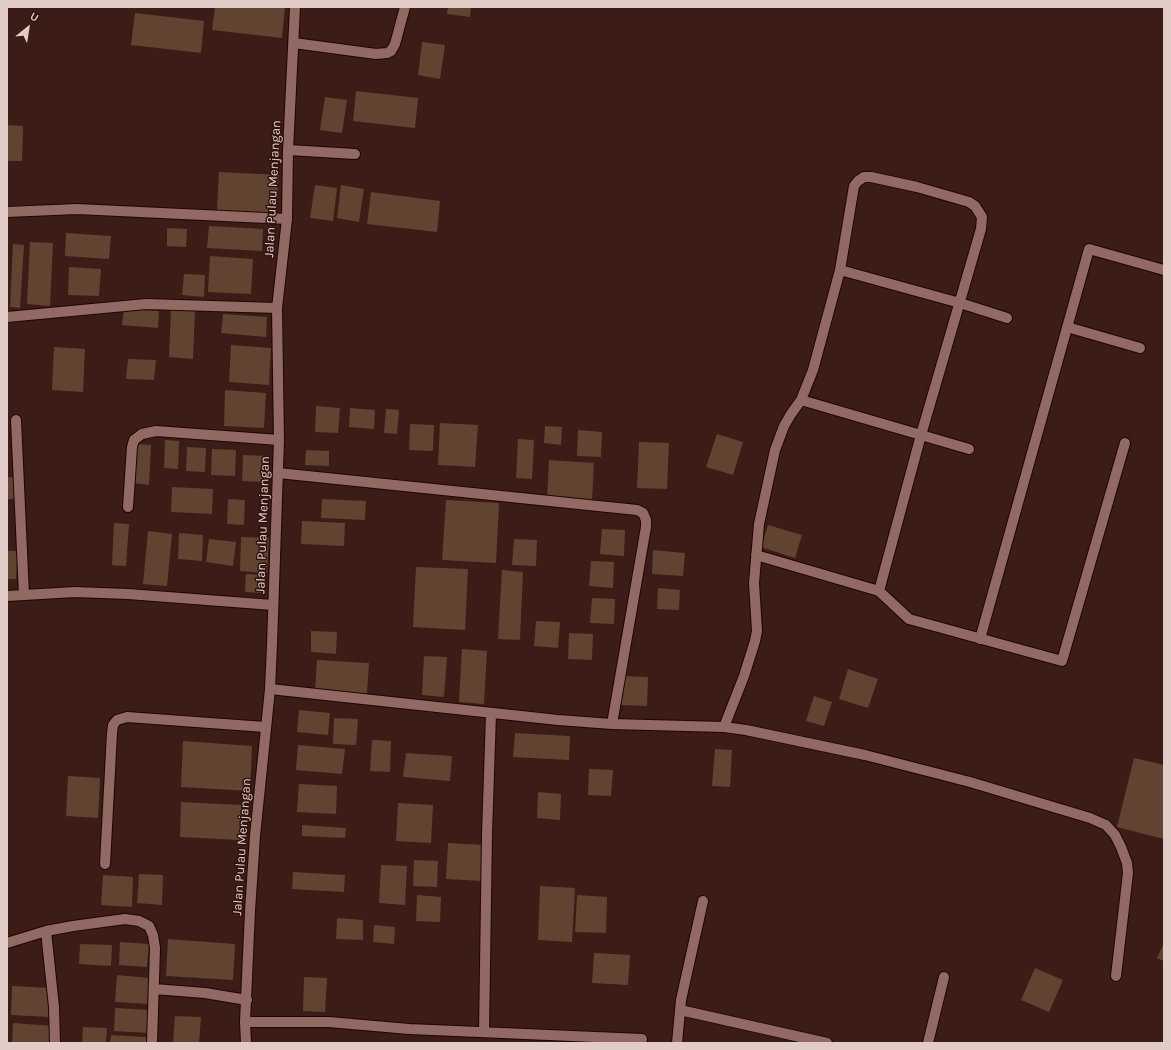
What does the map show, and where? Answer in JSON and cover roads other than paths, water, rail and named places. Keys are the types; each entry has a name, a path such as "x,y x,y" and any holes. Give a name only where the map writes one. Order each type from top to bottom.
{"street":[{"name":"Jalan Pulau Menjangan","path":"246,1043 245,1022 255,836 265,726 270,689 279,440 277,308 287,219 288,150 295,7"},
{"path":"294,43 376,54 391,52 395,44 405,7"},
{"path":"288,150 355,154"},
{"path":"724,727 744,676 757,631 754,583 759,524 775,450 784,426 801,400 812,370 840,270 854,186 864,177 871,177 918,187 968,202 975,206 982,217 981,229 921,435 879,591"},
{"path":"7,212 77,209 287,219"},
{"path":"980,639 1089,249 1164,270"},
{"path":"840,270 960,303 1007,318"},
{"path":"7,317 146,304 277,308"},
{"path":"1067,327 1140,348"},
{"path":"801,400 969,449"},
{"path":"16,420 24,595"},
{"path":"128,507 132,447 134,440 142,434 156,431 279,440"},
{"path":"756,555 879,591 909,619 1062,661 1125,442"},
{"path":"278,473 637,510 643,513 646,520 646,527 612,724"},
{"path":"7,596 75,592 128,594 273,605"},
{"path":"270,689 491,714 558,720 612,724 724,727 746,730 865,755 970,782 1090,818 1106,825 1115,835 1122,847 1127,863 1128,873 1116,976"},
{"path":"484,1032 487,834 491,714"},
{"path":"105,864 112,733 113,725 117,720 127,717 265,726"},
{"path":"677,1043 680,1010 703,901"},
{"path":"7,943 46,931 125,919 149,926 153,935 155,948 152,1043"},
{"path":"46,931 54,1007 55,1043"},
{"path":"928,1043 944,977"},
{"path":"154,989 205,993 246,1000"},
{"path":"680,1010 827,1043"},
{"path":"245,1022 329,1022 409,1029 642,1040"}]}
